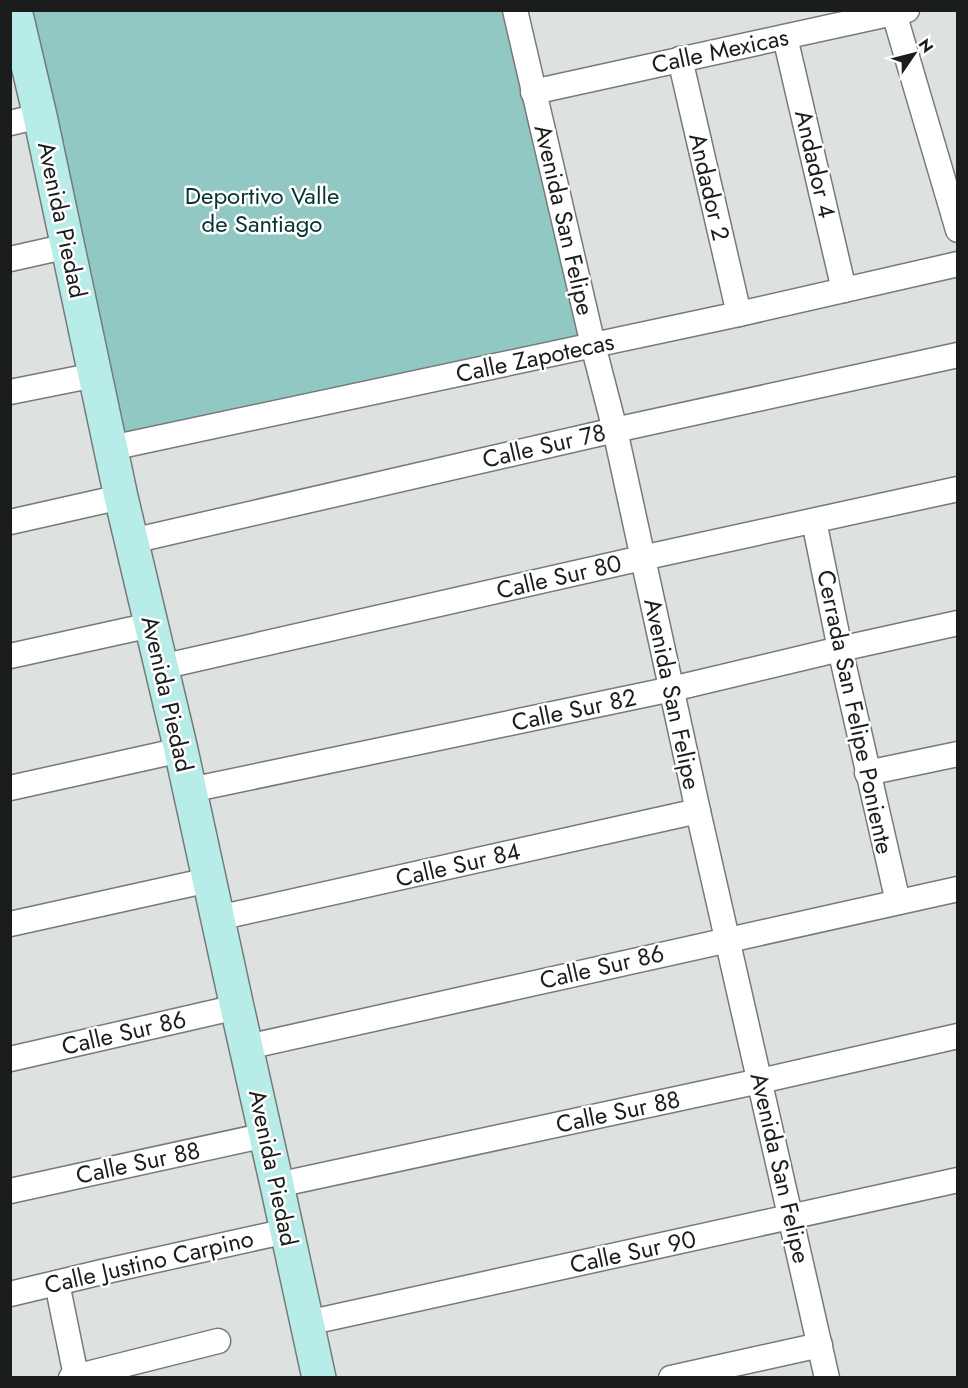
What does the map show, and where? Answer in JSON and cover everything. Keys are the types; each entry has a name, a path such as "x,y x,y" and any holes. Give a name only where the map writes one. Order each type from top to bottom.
{"street":[{"name":"Avenida Piedad","path":"15,10 25,120 68,246 121,497 181,750 319,1377"},
{"name":"Avenida San Felipe","path":"515,10 615,430 698,811 827,1377"},
{"name":"Calle Mexicas","path":"533,92 901,12"},
{"path":"901,12 957,230"},
{"name":"Andador 4","path":"785,37 844,290"},
{"name":"Andador 2","path":"680,59 739,314"},
{"path":"10,259 68,246"},
{"name":"Calle Zapotecas","path":"111,448 739,314 957,264"},
{"name":"Calle Sur 78","path":"132,541 615,430 957,355"},
{"path":"10,392 95,375"},
{"name":"Calle Sur 80","path":"160,667 957,489"},
{"path":"10,522 121,497"},
{"name":"Cerrada San Felipe Poniente","path":"814,521 867,773 898,902"},
{"name":"Calle Sur 82","path":"190,790 672,689 957,623"},
{"path":"10,656 151,625"},
{"path":"10,788 181,750"},
{"path":"867,773 957,754"},
{"name":"Calle Sur 84","path":"218,918 698,811"},
{"path":"10,924 209,880"},
{"name":"Calle Sur 86","path":"247,1047 957,889"},
{"name":"Calle Sur 86","path":"10,1059 237,1007"},
{"name":"Calle Sur 88","path":"278,1185 957,1036"},
{"name":"Calle Sur 88","path":"10,1191 266,1135"},
{"name":"Calle Sur 90","path":"308,1323 957,1181"},
{"name":"Calle Justino Carpino","path":"10,1294 287,1231"},
{"path":"57,1283 73,1377 218,1341"},
{"path":"671,1377 820,1345"}],"green space":[{"name":"Deportivo Valle de Santiago","path":"10,11 509,11 586,344 109,448"}]}
